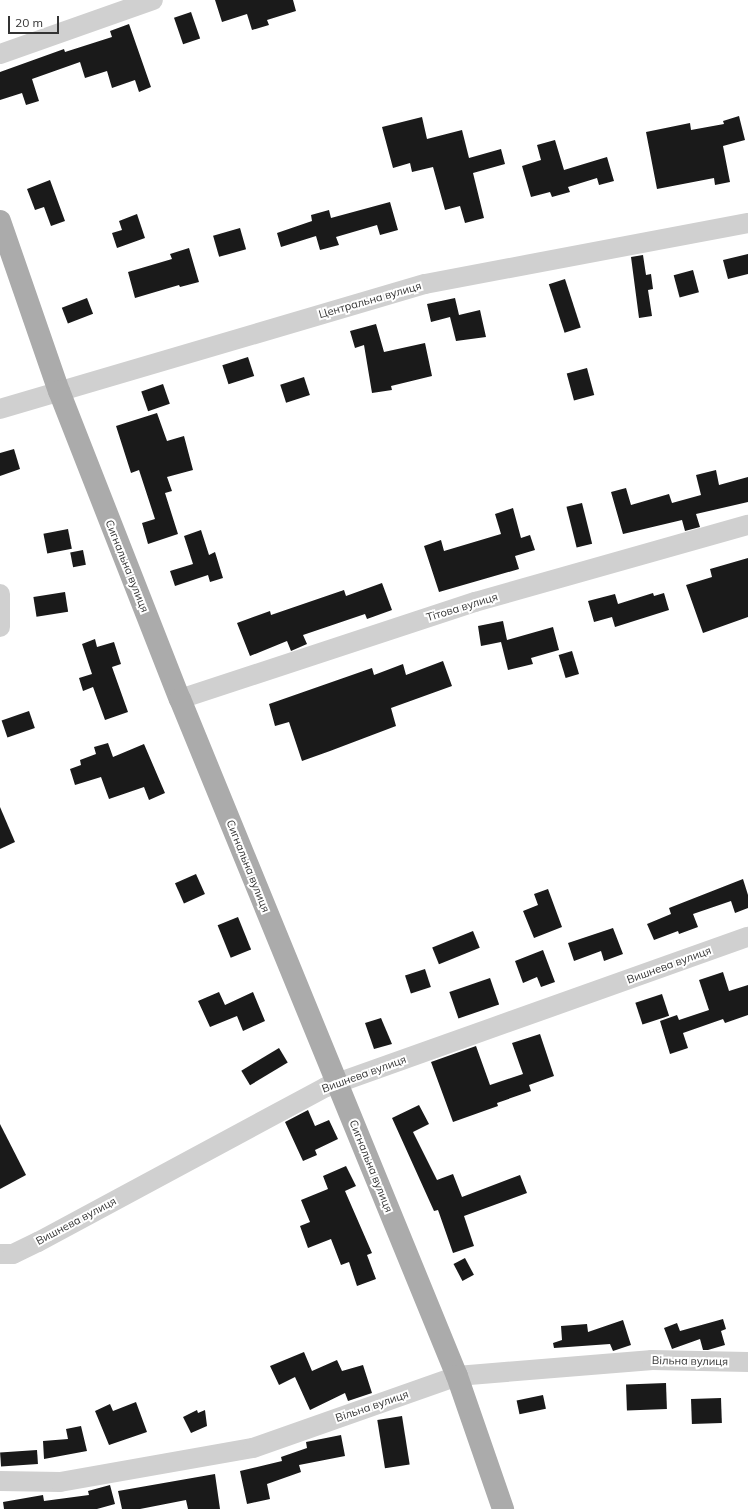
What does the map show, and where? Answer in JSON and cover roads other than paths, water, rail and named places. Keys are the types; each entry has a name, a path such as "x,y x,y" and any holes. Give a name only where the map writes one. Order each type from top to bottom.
{"main road":[{"name":"Сигнальна вулиця","path":"0,221 59,391 180,698 457,1376 502,1508"}],"street":[{"path":"0,54 153,0"},
{"name":"Центральна вулиця","path":"0,409 425,284 748,223"},
{"name":"Тітова вулиця","path":"180,698 475,602 748,525"},
{"path":"0,594 0,627"},
{"name":"Вишнева вулиця","path":"0,1254 13,1254 38,1242 337,1083 748,937"},
{"name":"Вільна вулиця","path":"0,1481 60,1482 253,1448 457,1376 652,1360 748,1362"}]}
